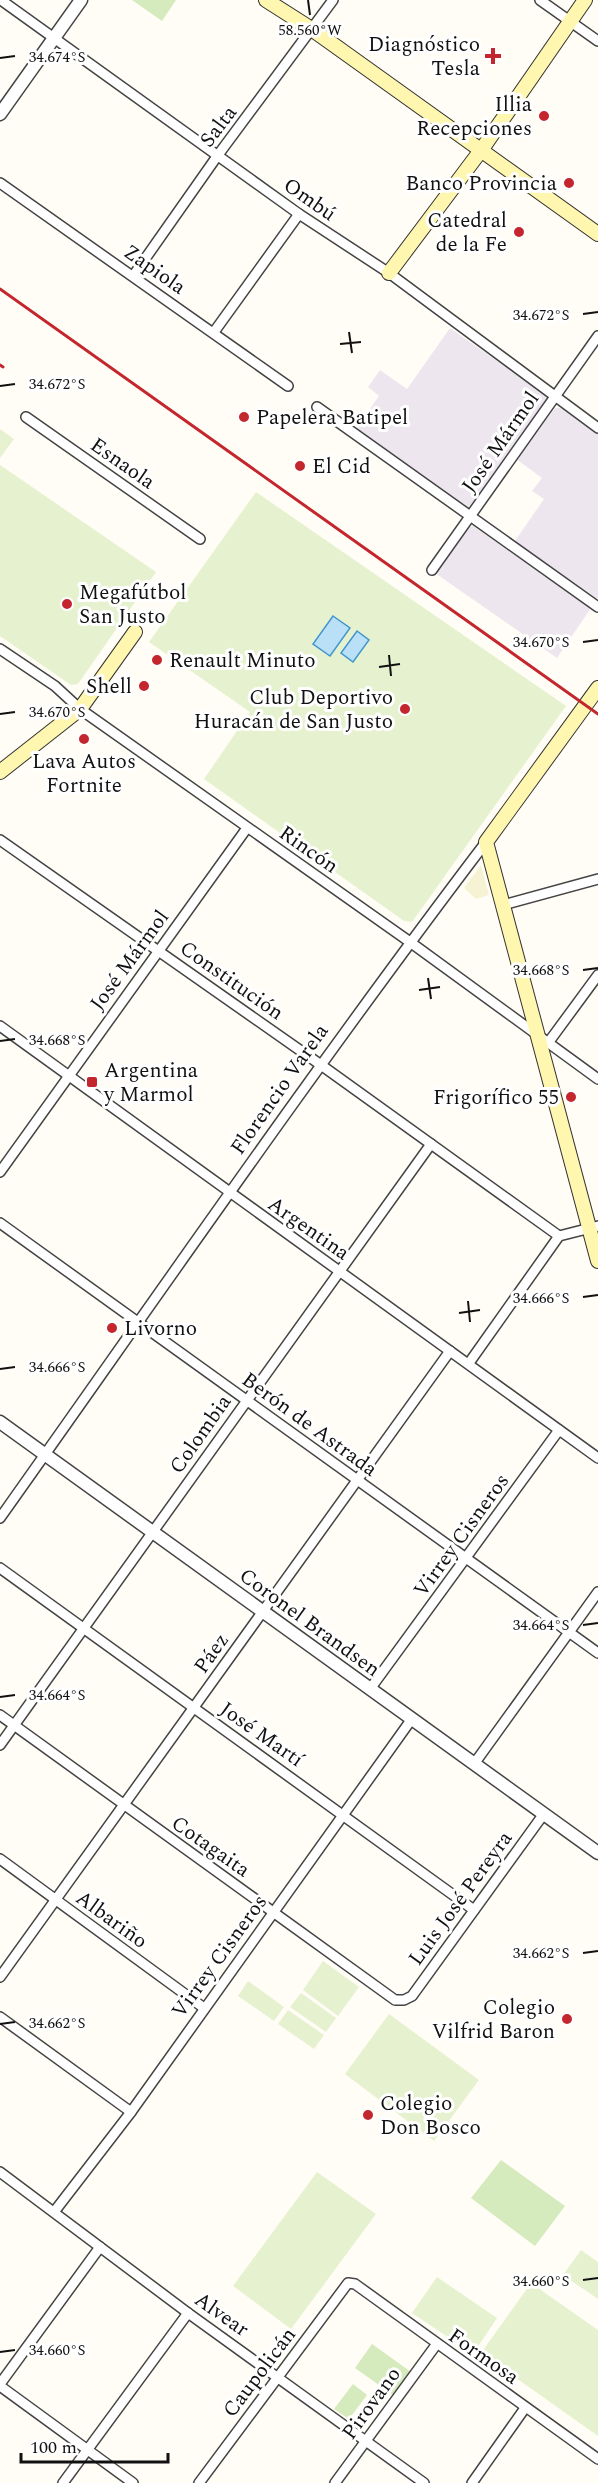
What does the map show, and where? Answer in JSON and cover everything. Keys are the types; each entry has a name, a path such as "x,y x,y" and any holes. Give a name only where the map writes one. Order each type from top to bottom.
{"main road":[{"path":"266,0 313,30 482,149 598,234"},
{"path":"388,273 482,149 585,0"},
{"path":"0,772 80,709 135,632"},
{"name":"Florencio Varela","path":"486,842 598,688"},
{"path":"486,842 594,1227 598,1261"}],"street":[{"name":"Ombú","path":"1,0 299,214 388,273 598,428"},
{"path":"0,114 81,0"},
{"name":"Salta","path":"133,276 333,0"},
{"path":"540,0 598,41"},
{"name":"Zapiola","path":"0,183 288,386"},
{"path":"214,332 299,214"},
{"name":"José Mármol","path":"432,570 598,336"},
{"path":"317,407 598,607"},
{"name":"Esnaola","path":"26,417 200,539"},
{"name":"Rincón","path":"0,649 55,686 80,709 598,1078"},
{"name":"José Mármol","path":"0,1172 247,828"},
{"name":"Constitución","path":"0,840 321,1065 559,1236"},
{"name":"Florencio Varela","path":"0,1518 321,1065 486,842"},
{"path":"503,905 598,879"},
{"path":"543,1039 598,975"},
{"name":"Argentina","path":"0,1026 598,1458"},
{"name":"Colombia","path":"0,1745 431,1144"},
{"name":"Berón de Astrada","path":"0,1223 598,1653"},
{"path":"469,1363 559,1236 594,1227"},
{"name":"Páez","path":"0,1977 450,1351"},
{"name":"Coronel Brandsen","path":"0,1422 598,1853"},
{"name":"Virrey Cisneros","path":"370,1689 559,1430"},
{"name":"José Martí","path":"0,1568 474,1910"},
{"path":"474,1764 598,1592"},
{"name":"Cotagaita","path":"0,1715 395,2000 404,2000"},
{"name":"Virrey Cisneros","path":"54,2212 131,2112 411,1720"},
{"name":"Luis José Pereyra","path":"404,2000 412,1996 543,1815"},
{"name":"Albariño","path":"0,1859 204,2008"},
{"path":"0,2017 131,2112"},
{"name":"Alvear","path":"0,2172 188,2313 279,2376 424,2483"},
{"path":"100,2247 0,2385 133,2483"},
{"name":"Formosa","path":"348,2283 355,2284 436,2345 598,2459"},
{"name":"Caupolicán","path":"199,2483 348,2283"},
{"path":"63,2483 188,2313"},
{"name":"Pirovano","path":"335,2483 436,2345"},
{"path":"472,2483 525,2408"}],"shaded area":[{"path":"450,328 544,394 548,400 469,509 355,430 379,396 368,387 380,370 407,389"},
{"path":"555,408 563,408 598,434 598,597 596,600 515,541 544,499 532,491 542,478 516,459"},
{"path":"473,526 591,608 557,658 435,573 467,528"},
{"path":"481,865 489,895 476,899 464,888"}],"green space":[{"path":"132,0 176,0 162,21"},
{"path":"0,429 14,439 0,458"},
{"name":"Megafútbol San Justo","path":"0,465 156,572 78,684 71,685 0,636"},
{"name":"Club Deportivo Huracán de San Justo","path":"256,492 566,706 412,922 404,921 204,779 250,712 149,642"},
{"path":"323,1961 359,1987 338,2016 303,1990"},
{"path":"248,1981 284,2007 274,2021 238,1996"},
{"path":"301,1993 336,2018 326,2032 290,2007"},
{"path":"288,2010 324,2035 314,2049 278,2024"},
{"path":"389,2014 479,2080 434,2141 345,2074"},
{"path":"501,2160 565,2206 535,2246 471,2198"},
{"path":"317,2172 376,2214 291,2329 233,2286"},
{"path":"581,2250 598,2262 598,2299 563,2275"},
{"path":"437,2277 497,2318 473,2354 412,2313"},
{"path":"531,2283 598,2330 598,2436 481,2353"},
{"path":"372,2344 411,2372 393,2395 355,2368"},
{"path":"353,2384 367,2395 349,2419 334,2409"}],"water":[{"path":"333,616 350,628 330,656 313,644"},
{"path":"357,631 369,640 353,662 341,653"}],"railway":[{"path":"0,289 598,714"}],"place":[{"name":"Diagnóstico Tesla","path":"493,56"},
{"name":"Illia Recepciones","path":"544,116"},
{"name":"Banco Provincia","path":"569,183"},
{"name":"Catedral de la Fe","path":"519,232"},
{"name":"Papelera Batipel","path":"244,417"},
{"name":"El Cid","path":"300,466"},
{"name":"Megafútbol San Justo","path":"67,604"},
{"name":"Renault Minuto","path":"157,660"},
{"name":"Shell","path":"144,686"},
{"name":"Club Deportivo Huracán de San Justo","path":"405,709"},
{"name":"Lava Autos Fortnite","path":"84,739"},
{"name":"Argentina y Marmol","path":"92,1082"},
{"name":"Frigorífico 55","path":"571,1097"},
{"name":"Livorno","path":"112,1328"},
{"name":"Colegio Vilfrid Baron","path":"567,2019"},
{"name":"Colegio Don Bosco","path":"368,2115"}]}
